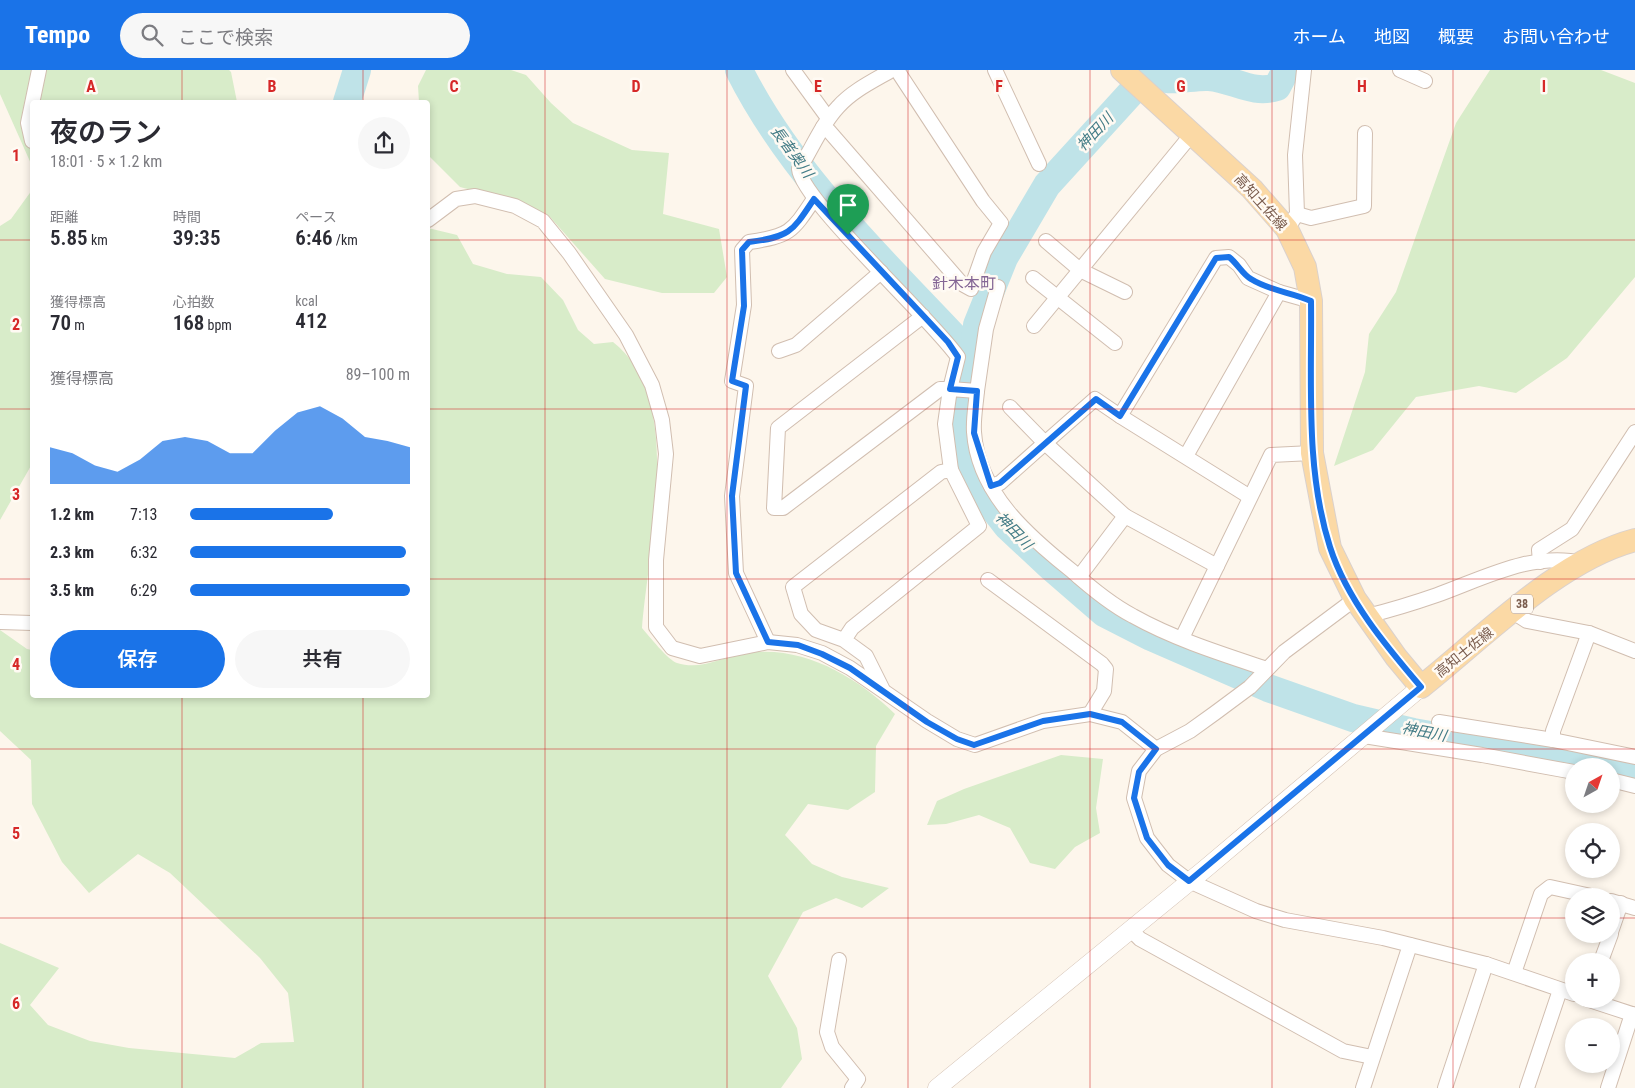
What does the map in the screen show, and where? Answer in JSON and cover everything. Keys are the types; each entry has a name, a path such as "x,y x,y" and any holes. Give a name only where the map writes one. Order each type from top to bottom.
{"main road":[{"name":"高知土佐線","path":"1133,80 1252,188 1292,221 1305,267 1311,301 1312,453 1330,548 1361,608 1421,687 1552,581 1603,550 1635,540"}],"street":[{"path":"33,100 39,70"},
{"path":"793,70 829,131 962,284 971,289 984,252 1001,223 983,201 897,70"},
{"path":"844,640 852,628 979,526 951,470 945,424 954,389 958,357 923,316 814,199 799,177 801,165 826,123 852,94 892,70"},
{"path":"995,70 1040,164"},
{"path":"1304,70 1295,155 1292,221 1364,206 1365,133"},
{"path":"1400,70 1425,82"},
{"path":"30,113 28,123 30,132"},
{"path":"1034,326 1192,134"},
{"path":"430,218 456,198 475,196 515,206 543,221 569,253 626,335 652,385 662,420 666,454 656,560 656,627 672,648 700,656 768,642 798,645 850,668 927,722 957,739 974,745 1043,721 1090,714 1122,722 1156,749"},
{"path":"768,642 736,573 732,496 746,386 732,381 744,306 742,250 749,242 778,238 797,225 814,199"},
{"path":"1046,241 1080,270 1125,292"},
{"path":"1120,416 1216,258 1229,257 1239,265 1248,278 1279,292 1311,301"},
{"path":"779,351 796,345 881,272"},
{"path":"1033,278 1115,343"},
{"path":"998,287 986,329 975,390 974,433 991,486 1005,509 1035,541 1110,603 1135,617 1264,672"},
{"path":"1186,456 1279,292"},
{"path":"923,316 778,428 774,508 784,508 940,389 975,390"},
{"path":"991,486 1000,483 1096,399 1250,497"},
{"path":"1010,407 1125,516 1217,566"},
{"path":"1540,562 1539,550 1572,529 1635,432"},
{"path":"1182,638 1271,455 1312,453"},
{"path":"882,689 866,656 844,640 816,630 806,620 801,614 793,587 941,472 951,470"},
{"path":"1079,577 1125,516"},
{"path":"1565,991 1486,964 1383,938 1285,920 1256,911 1189,881 1168,865 1147,838 1134,798 1139,772 1156,749 1190,731 1250,687 1264,672 1320,624 1361,608 1440,594 1479,577 1540,562 1568,560 1583,563"},
{"path":"988,580 1102,664 1106,669 1104,691 1090,714"},
{"path":"1513,612 1527,621 1589,633 1635,650"},
{"path":"0,622 30,623"},
{"path":"1553,740 1553,731 1589,633"},
{"path":"937,1088 1131,930 1421,687"},
{"path":"1439,722 1553,740 1635,757"},
{"path":"1368,733 1565,770"},
{"path":"1620,782 1635,786"},
{"path":"1514,973 1541,894 1550,887 1565,890"},
{"path":"1620,903 1635,908"},
{"path":"1131,930 1140,939 1343,1051 1372,1057"},
{"path":"1362,1088 1410,945"},
{"path":"839,960 827,1032 832,1047 858,1079 852,1088"},
{"path":"1445,1088 1486,964"},
{"path":"1526,1088 1565,997"},
{"path":"1608,1088 1634,1015 1614,1008"}],"green space":[{"path":"0,70 229,70 237,100 30,100 30,162 0,94"},
{"path":"426,70 511,70 526,75 551,103 573,123 632,150 669,153 663,214 719,229 727,277 714,293 662,293 605,279 550,217 517,202 460,187 430,157 430,100 419,100 418,86"},
{"path":"1490,70 1601,70 1635,83 1635,277 1567,358 1516,393 1479,386 1416,397 1373,450 1334,466 1365,372 1369,334 1396,292 1456,123"},
{"path":"30,193 30,468 0,520 0,226 11,219"},
{"path":"430,228 457,235 473,264 507,274 541,277 563,300 578,330 594,344 613,342 635,367 649,399 656,436 655,517 642,628 664,653 673,661 686,665 704,664 748,653 769,652 809,659 846,676 880,700 895,714 876,746 875,792 848,810 808,804 785,835 812,864 842,877 889,888 862,908 836,898 803,912 768,976 797,1028 802,1059 781,1088 0,1088 0,943 59,968 30,1005 48,1025 90,1041 129,1048 235,1058 261,1043 294,1042 288,993 260,958 170,873 138,854 89,893 62,862 32,804 31,760 0,731 0,630 30,650 30,698 430,698"},
{"path":"1061,755 1103,759 1096,808 1100,833 1075,847 1055,869 1030,863 1010,828 979,815 946,824 927,825 937,801 964,789"}],"waterway":[{"name":"長者奥川","path":"348,100 357,70"},
{"name":"長者奥川","path":"739,70 760,108 810,179 867,245 957,340 972,363"},
{"name":"神田川","path":"1286,70 1277,87 1268,89 1251,88 1218,78 1163,79 1149,73 1047,185 1004,258 977,325 966,412 966,445 976,486 1007,526 1104,613 1151,637 1268,688 1353,718 1413,732 1565,759"},
{"name":"神田川","path":"1620,769 1635,772"}],"district":[{"name":"針木本町","path":"964,283"}],"route":[{"path":"814,199 848,235 948,342 958,357 950,389 977,391 974,433 991,486 1000,483 1096,399 1120,416 1216,258 1229,257 1239,265 1248,278 1261,285 1279,292 1301,296 1311,301 1312,453 1330,548 1355,599 1396,657 1421,687 1372,730 1189,881 1168,865 1147,838 1134,798 1139,772 1156,749 1122,722 1090,714 1072,716 1043,721 974,745 957,739 927,722 850,668 822,654 798,645 768,642 736,573 732,496 746,386 732,381 744,306 742,250 749,242 778,238 797,225 814,199"}]}
